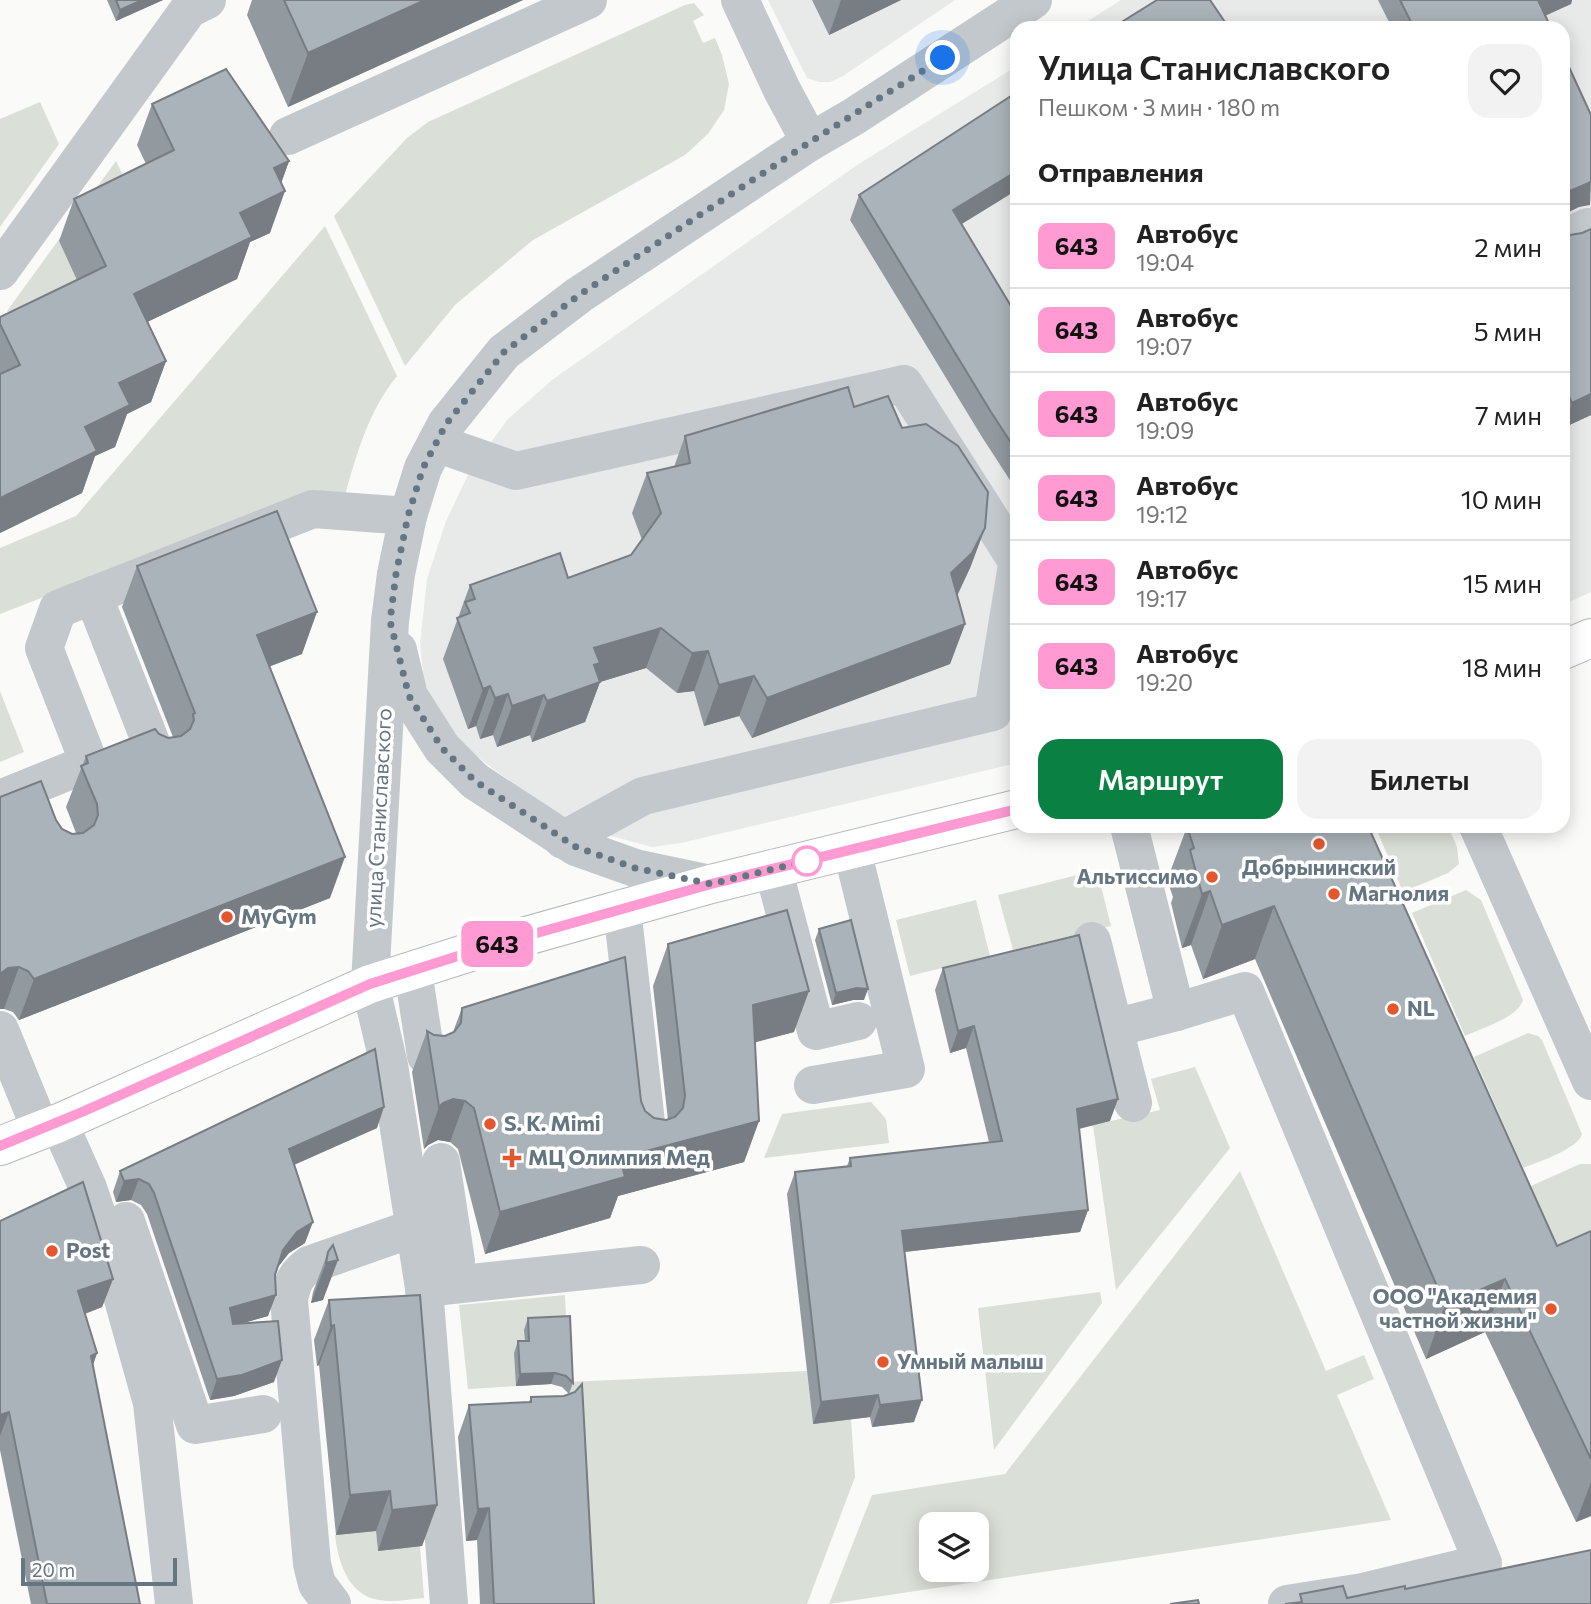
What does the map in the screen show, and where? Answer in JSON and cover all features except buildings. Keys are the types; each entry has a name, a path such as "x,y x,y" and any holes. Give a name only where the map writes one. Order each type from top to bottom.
{"main road":[{"path":"1570,647 1591,638"},
{"path":"0,1146 61,1122 370,984 622,908 1010,811"}],"street":[{"path":"0,271 189,9 207,0"},
{"path":"288,136 587,0"},
{"path":"740,0 782,90 810,142"},
{"name":"улица Станиславского","path":"449,1604 424,1288 389,1065 370,984 390,621 408,516 423,468 446,424 504,352 579,295 810,142 1033,0"},
{"path":"436,443 516,471 904,384 1010,552"},
{"path":"48,820 17,792 89,763 44,648 58,609 313,509 408,516"},
{"path":"93,595 157,758"},
{"path":"563,840 643,796 993,712 1010,606"},
{"path":"390,621 409,696 442,748 475,781 576,847 635,868 711,884"},
{"path":"1131,833 1176,1012"},
{"path":"1481,833 1591,1081"},
{"path":"813,1085 906,1069 852,850"},
{"path":"773,868 816,1031 858,1021"},
{"path":"622,908 648,1140"},
{"path":"1092,941 1133,1103"},
{"path":"413,971 426,1056"},
{"path":"1114,1028 1245,991 1483,1563 1363,1592 1287,1604"},
{"path":"0,1030 61,1122 116,1191 195,1425 263,1413"},
{"path":"61,1122 88,1188 110,1253 152,1403 174,1604"},
{"path":"441,1162 456,1261"},
{"path":"332,1604 317,1584 312,1564 289,1300 292,1284 298,1273 309,1265 414,1228"},
{"path":"424,1288 641,1265"},
{"path":"434,1411 473,1410"}],"shaded area":[{"path":"768,0 955,0 843,76 830,82 819,82 807,78"},
{"path":"1121,0 1591,0 1591,592 1570,602 1570,21 1088,21"},
{"path":"694,3 704,15 693,21 703,43 715,38 729,84 724,110 708,134 685,155 533,240 455,305 405,366 334,216 407,138 428,122"},
{"path":"1010,70 1010,765 681,843 652,847 593,831 552,810 493,769 458,740 438,714 424,681 420,644 427,579 446,521 469,473 507,420 552,380 857,165"},
{"path":"40,102 59,144 0,227 0,119"},
{"path":"116,161 136,203 81,287 21,340 7,311"},
{"path":"325,226 397,376 371,418 345,495 304,496 0,614 0,548 76,516"},
{"path":"0,691 24,752 0,762"},
{"path":"1378,833 1451,833 1457,847 1459,864 1448,873 1403,892"},
{"path":"1097,870 1111,926 1013,950 998,895"},
{"path":"1466,890 1481,900 1523,1000 1507,1017 1465,1036 1412,913"},
{"path":"976,900 990,956 910,976 896,920"},
{"path":"1528,1033 1542,1040 1582,1134 1579,1140 1566,1150 1523,1168 1474,1057"},
{"path":"1195,1067 1230,1148 1116,1290 1093,1125 1160,1110 1151,1079"},
{"path":"871,1102 886,1119 889,1143 764,1158 782,1114"},
{"path":"1580,1164 1591,1164 1591,1234 1557,1250 1531,1186"},
{"path":"1240,1171 1326,1371 1364,1355 1374,1379 1337,1395 1391,1520 989,1580 989,1512 919,1512 919,1582 976,1582 829,1604 872,1495 1005,1474"},
{"path":"1100,1292 1102,1303 994,1450 978,1308"},
{"path":"565,1295 569,1382 807,1371 813,1424 851,1419 855,1477 807,1604 580,1604 569,1383 468,1389 459,1305"},
{"path":"376,1531 378,1551 420,1546 424,1598 396,1601 368,1597 359,1592 346,1576 335,1535"}],"bus line":[{"name":"643","path":"0,1146 59,1123 370,984 480,949 711,884 1010,811"}],"place":[{"name":"Добрынинский","path":"1319,844"},
{"name":"Альтиссимо","path":"1212,877"},
{"name":"Магнолия","path":"1334,894"},
{"name":"MyGym","path":"227,917"},
{"name":"NL","path":"1393,1009"},
{"name":"S. K. Mimi","path":"490,1124"},
{"name":"МЦ Олимпия Мед","path":"512,1158"},
{"name":"Post","path":"52,1251"},
{"name":"ООО \"Академия частной жизни\"","path":"1551,1309"},
{"name":"Умный малыш","path":"883,1362"}],"route":[{"path":"807,861 711,884 635,868 576,847 475,781 442,748 409,696 390,621 396,574 408,516 423,468 446,424 504,352 579,295 810,142 943,58"}]}
